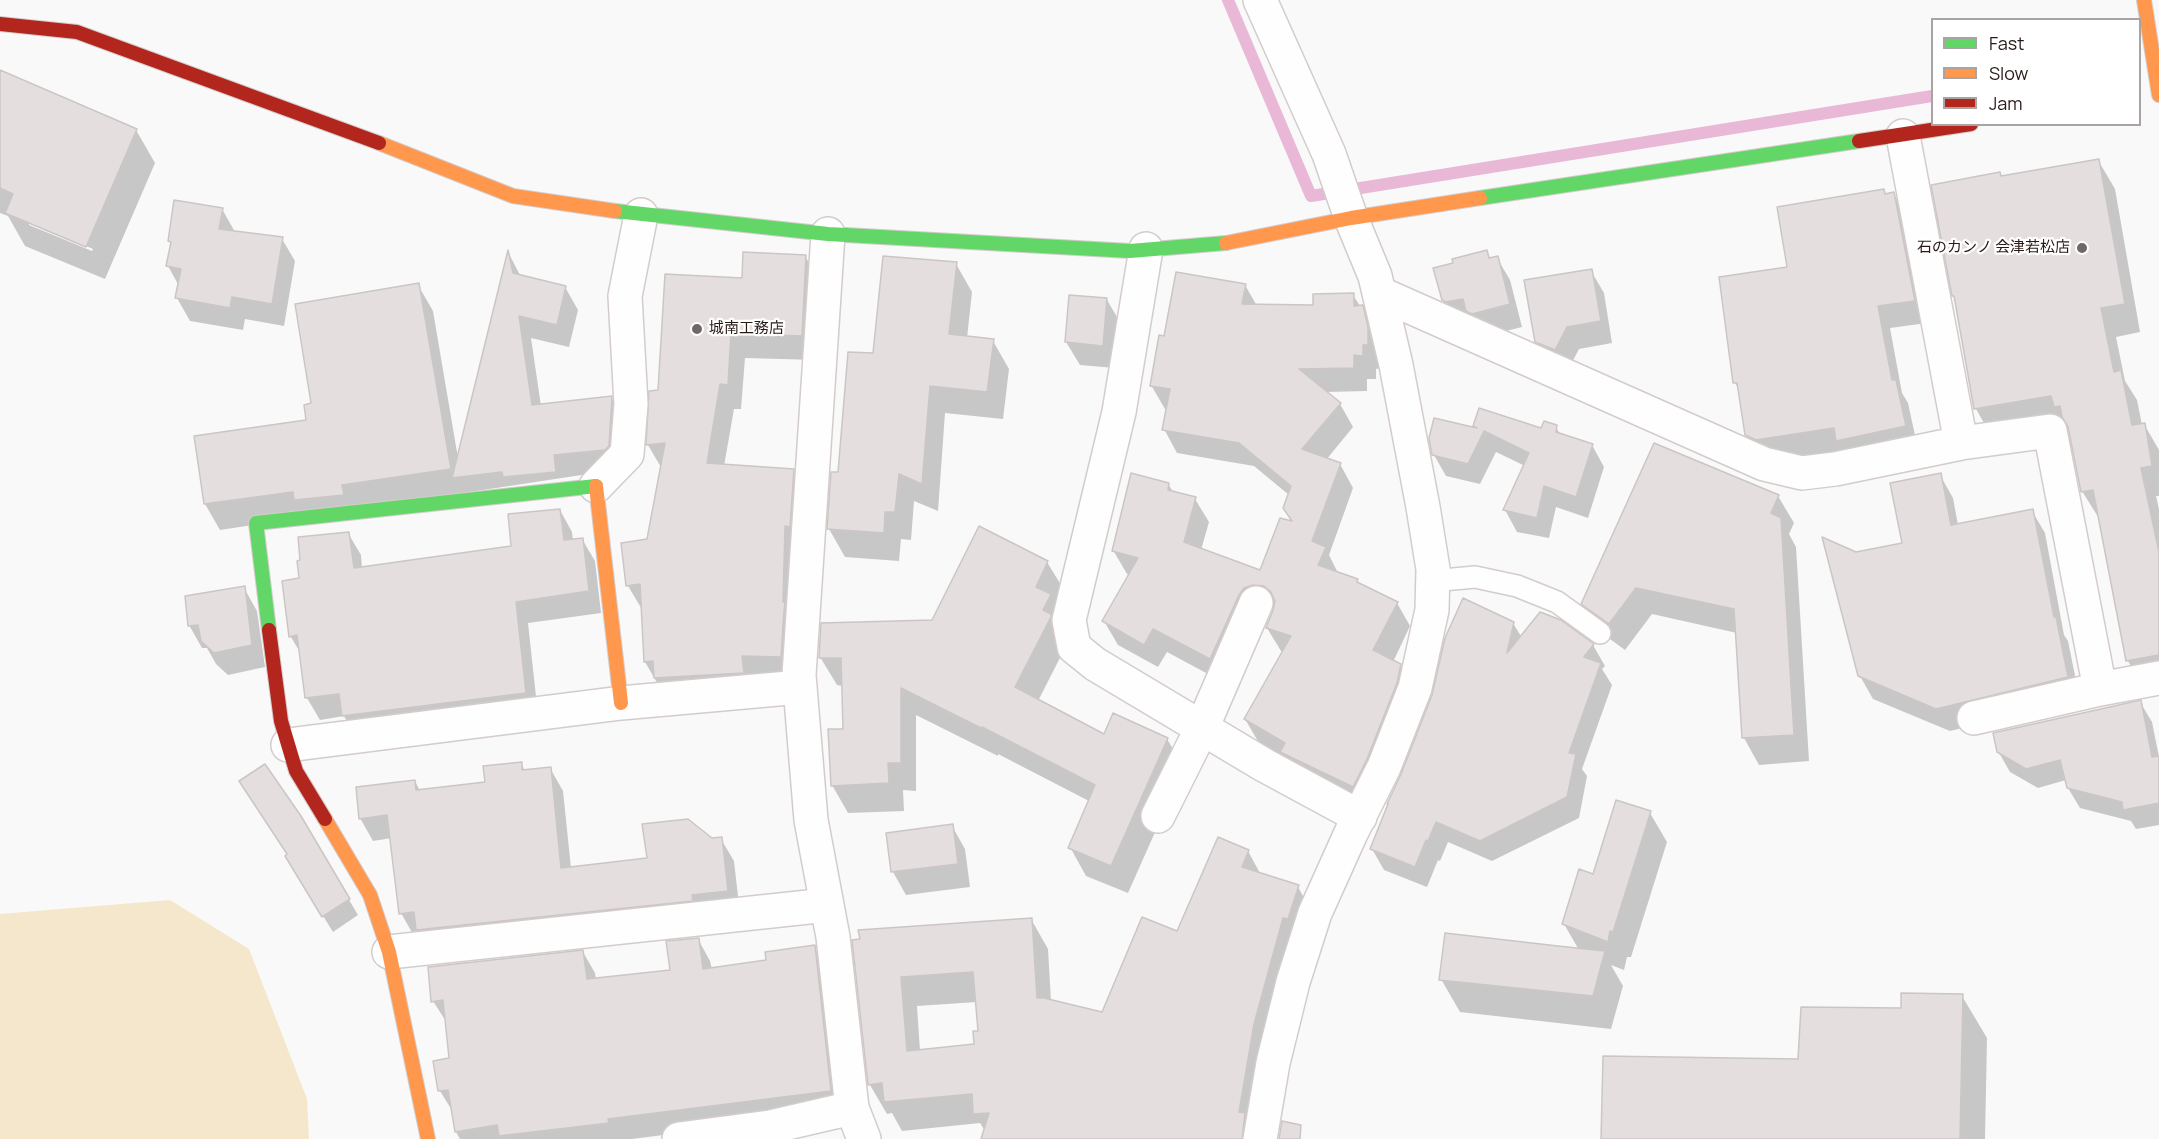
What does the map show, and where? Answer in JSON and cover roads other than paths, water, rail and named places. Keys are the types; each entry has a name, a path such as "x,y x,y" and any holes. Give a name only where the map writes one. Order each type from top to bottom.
{"street":[{"path":"1260,0 1329,154 1375,276 1396,365 1433,569 1432,610 1415,688 1384,768 1315,913 1293,982 1273,1063 1260,1139"},
{"path":"2141,96 2159,94 2144,0"},
{"path":"0,24 77,32 325,123 513,196 641,214 828,234 1130,250 1236,242 1352,218 1960,126"},
{"path":"1903,136 1961,443"},
{"path":"428,1139 390,952 370,896 296,771 281,721 256,523 596,486 627,454 631,404 625,296 641,214"},
{"path":"828,234 799,675 811,820 833,937 852,1108 864,1139"},
{"path":"1146,249 1119,412 1069,620 1074,647 1095,664 1264,765 1360,817"},
{"path":"1379,293 1764,464 1802,473 1835,469 1961,443 2050,431 2100,689"},
{"path":"596,486 621,704"},
{"path":"1158,816 1202,728 1256,603"},
{"path":"1974,718 2159,678"},
{"path":"288,745 621,704 800,687"},
{"path":"390,952 827,906"},
{"path":"679,1139 770,1127 852,1108"}],"lane":[{"path":"1432,581 1475,577 1517,586 1557,602 1600,633"}],"waterway":[{"path":"1228,0 1311,196 1931,96"}],"place":[{"name":"石のカンノ 会津若松店","path":"2082,248"},
{"name":"城南工務店","path":"697,329"}]}
